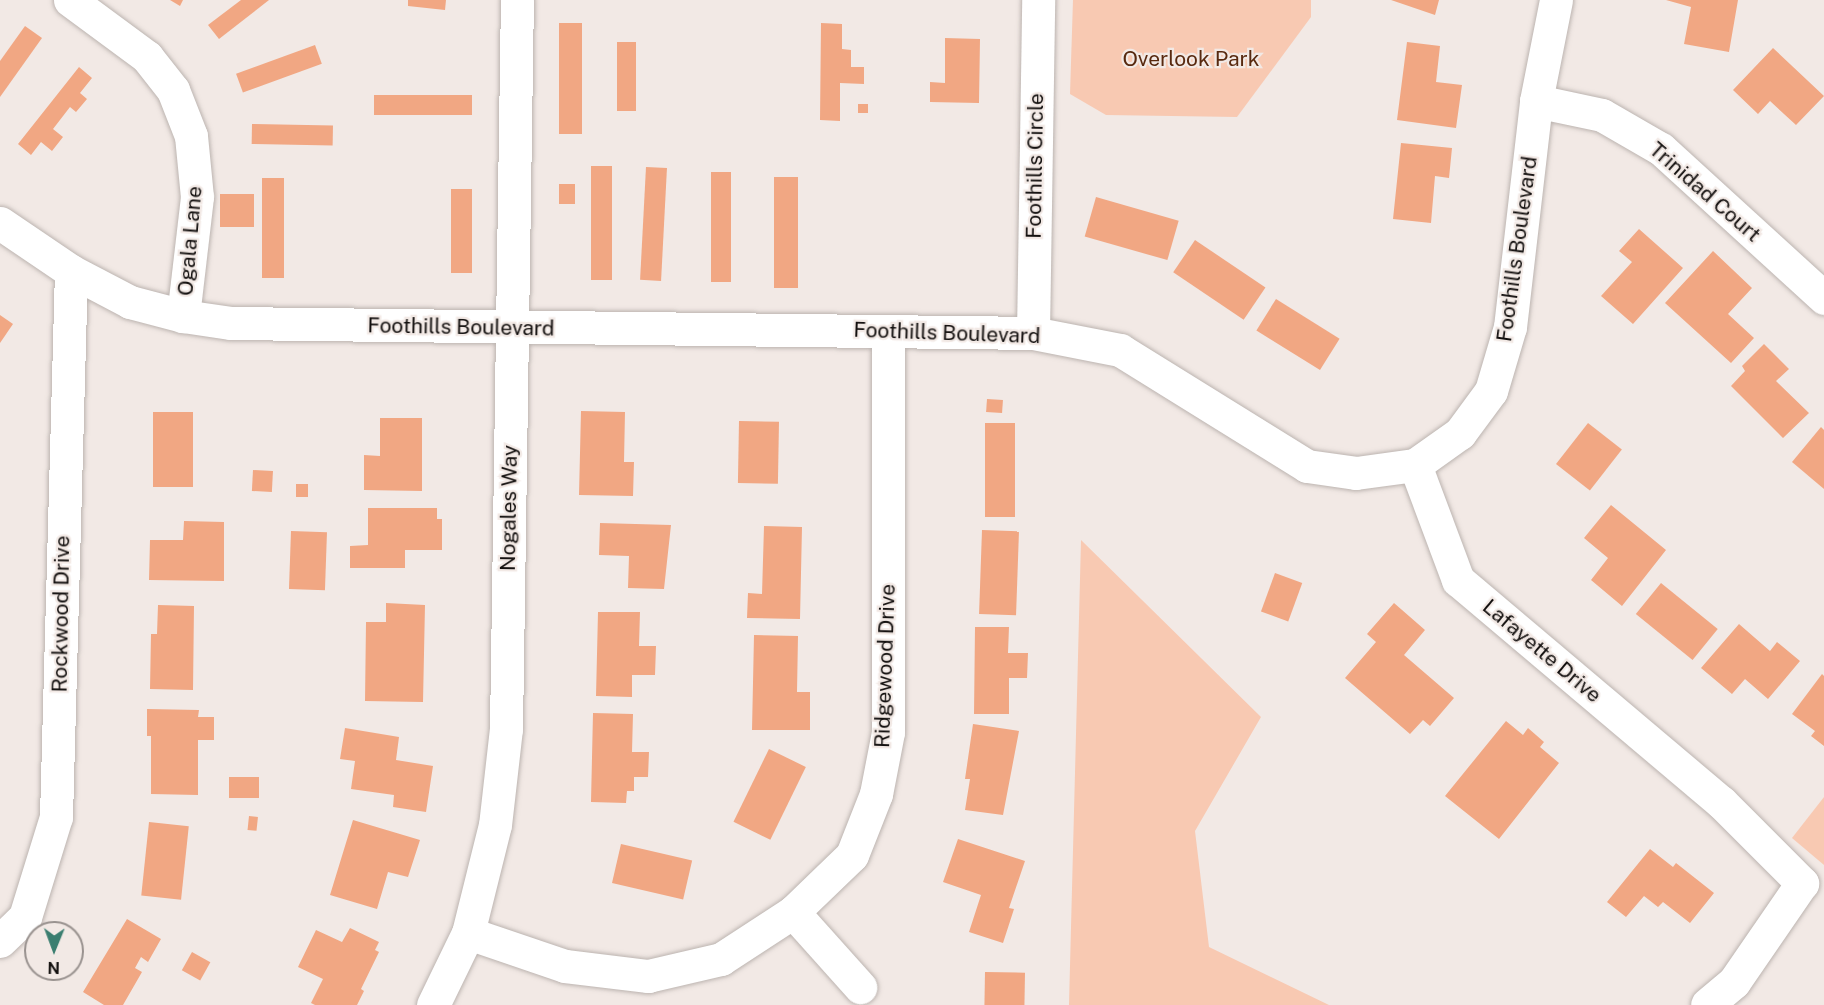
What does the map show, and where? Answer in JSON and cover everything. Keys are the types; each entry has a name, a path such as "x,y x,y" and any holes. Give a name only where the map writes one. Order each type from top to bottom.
{"street":[{"name":"Ogala Lane","path":"70,0 147,57 173,90 191,136 197,197 183,316"},
{"name":"Nogales Way","path":"433,1005 468,933 495,825 506,729 510,329 517,0"},
{"name":"Foothills Circle","path":"1033,333 1038,0"},
{"name":"Foothills Boulevard","path":"0,223 71,271 130,302 183,316 231,323 510,329 1033,333 1120,350 1307,466 1356,473 1415,465 1460,433 1491,391 1510,327 1536,101 1556,0"},
{"name":"Trinidad Court","path":"1536,101 1602,115 1661,149 1824,298"},
{"name":"Rockwood Drive","path":"0,940 25,917 56,817 71,271"},
{"name":"Ridgewood Drive","path":"468,933 565,966 648,976 721,959 794,912 852,855 876,794 888,732 888,331"},
{"name":"Lafayette Drive","path":"1415,465 1458,580 1721,802 1802,883 1734,982 1707,1005"},
{"path":"794,912 860,987"}],"green space":[{"name":"Overlook Park","path":"1073,0 1311,0 1311,17 1237,117 1106,115 1070,94"},
{"path":"1081,540 1261,717 1195,831 1209,947 1329,1005 1069,1005"},
{"path":"1824,797 1824,865 1792,838"}],"building":[{"path":"170,0 183,0 180,6"},
{"path":"241,0 269,0 219,39 208,25"},
{"path":"408,0 446,0 445,10 408,6"},
{"path":"1391,0 1439,0 1435,15"},
{"path":"1666,0 1738,0 1729,52 1684,44 1691,7"},
{"path":"559,23 582,23 582,134 559,134"},
{"path":"821,23 842,24 842,49 851,50 851,67 864,67 864,84 840,83 840,121 820,120"},
{"path":"25,26 42,38 0,97 0,61"},
{"path":"945,38 980,39 979,103 930,102 930,82 945,83"},
{"path":"617,42 636,42 636,111 617,111"},
{"path":"1407,42 1440,46 1436,82 1462,85 1456,128 1397,120"},
{"path":"315,45 322,64 243,93 236,74"},
{"path":"1773,48 1824,96 1796,125 1770,101 1758,114 1733,90"},
{"path":"79,67 92,78 80,93 87,99 76,112 70,107 53,129 63,137 52,151 41,142 31,155 18,144"},
{"path":"374,95 472,95 472,115 374,115"},
{"path":"858,104 868,104 868,113 858,113"},
{"path":"252,124 333,125 333,145 252,144"},
{"path":"1401,143 1452,148 1449,178 1435,176 1431,223 1393,219"},
{"path":"591,166 612,166 612,280 591,280"},
{"path":"646,167 667,168 661,281 640,280"},
{"path":"711,172 731,172 731,282 711,282"},
{"path":"774,177 798,177 798,288 774,288"},
{"path":"262,178 284,178 284,278 262,278"},
{"path":"559,184 575,184 575,204 559,204"},
{"path":"451,189 472,189 472,273 451,273"},
{"path":"220,194 254,194 254,227 220,227"},
{"path":"1096,197 1179,221 1167,260 1085,236"},
{"path":"1639,229 1683,268 1633,324 1601,296 1632,262 1619,251"},
{"path":"1195,240 1265,288 1244,320 1173,272"},
{"path":"1713,251 1752,288 1728,314 1754,338 1731,363 1665,303"},
{"path":"1276,299 1340,339 1320,370 1256,330"},
{"path":"0,315 13,324 0,343"},
{"path":"1764,344 1789,369 1776,381 1809,413 1783,438 1731,386 1745,371 1742,366"},
{"path":"987,399 1003,400 1002,413 986,412"},
{"path":"581,411 625,412 624,462 634,462 633,496 579,495"},
{"path":"153,412 193,412 193,487 153,487"},
{"path":"380,418 422,418 422,491 364,490 364,455 380,456"},
{"path":"739,421 779,422 778,484 738,483"},
{"path":"985,423 1015,423 1015,517 985,517"},
{"path":"1588,423 1622,449 1590,490 1556,464"},
{"path":"1821,427 1824,430 1824,489 1792,462"},
{"path":"253,470 273,471 272,492 252,491"},
{"path":"296,484 308,484 308,497 296,497"},
{"path":"1611,505 1666,550 1622,606 1591,580 1608,558 1584,538"},
{"path":"368,508 437,508 437,519 442,519 442,550 405,550 405,568 350,568 350,546 368,545"},
{"path":"184,521 224,522 224,581 149,580 150,540 183,540"},
{"path":"600,523 671,525 664,589 628,588 629,556 599,555"},
{"path":"764,526 802,527 800,619 747,618 748,593 762,594"},
{"path":"982,530 1019,531 1016,615 979,614"},
{"path":"291,531 327,532 325,590 289,589"},
{"path":"1275,573 1302,583 1288,621 1261,612"},
{"path":"1661,583 1718,629 1693,660 1636,614"},
{"path":"386,603 425,605 423,702 365,701 366,622 386,622"},
{"path":"1394,603 1425,630 1404,655 1454,698 1430,726 1423,720 1410,734 1345,678 1376,642 1367,634"},
{"path":"158,605 194,606 193,690 150,689 151,634 157,634"},
{"path":"598,612 640,612 639,646 656,646 655,675 632,675 632,697 596,696"},
{"path":"1739,624 1770,651 1777,642 1800,661 1768,699 1745,679 1732,694 1701,668"},
{"path":"975,627 1009,627 1008,653 1028,653 1027,678 1009,678 1009,714 974,714"},
{"path":"754,635 798,636 797,692 810,692 810,730 752,730"},
{"path":"1822,674 1824,676 1824,746 1811,736 1815,731 1792,714"},
{"path":"147,709 199,710 198,717 214,717 214,740 198,740 198,795 151,794 151,736 147,736"},
{"path":"593,713 633,714 632,752 649,752 648,777 634,777 634,791 627,791 626,803 591,802"},
{"path":"1506,721 1523,735 1528,728 1544,742 1540,747 1559,763 1499,839 1445,796"},
{"path":"973,724 1019,731 1003,815 965,810 970,779 965,779"},
{"path":"345,728 399,737 396,760 433,766 426,812 393,807 394,795 351,789 355,761 340,759"},
{"path":"769,749 806,767 770,840 733,822"},
{"path":"229,777 259,777 259,798 229,798"},
{"path":"249,816 258,817 256,831 248,830"},
{"path":"353,820 420,840 408,877 388,872 377,909 330,895"},
{"path":"149,822 189,826 181,900 141,896"},
{"path":"958,839 1025,861 1009,908 1014,909 1003,943 969,932 981,895 943,882"},
{"path":"621,844 692,860 683,899 612,883"},
{"path":"1650,849 1673,867 1676,863 1714,893 1690,923 1663,902 1658,907 1644,896 1626,917 1607,902"},
{"path":"127,919 161,939 148,962 141,957 135,968 142,972 123,1005 104,1005 83,992"},
{"path":"350,928 379,942 375,950 379,952 361,989 364,991 357,1005 315,1005 311,1003 323,979 298,967 316,930 342,942"},
{"path":"192,952 210,962 200,981 182,970"},
{"path":"985,972 1025,973 1024,1005 984,1005"}]}
